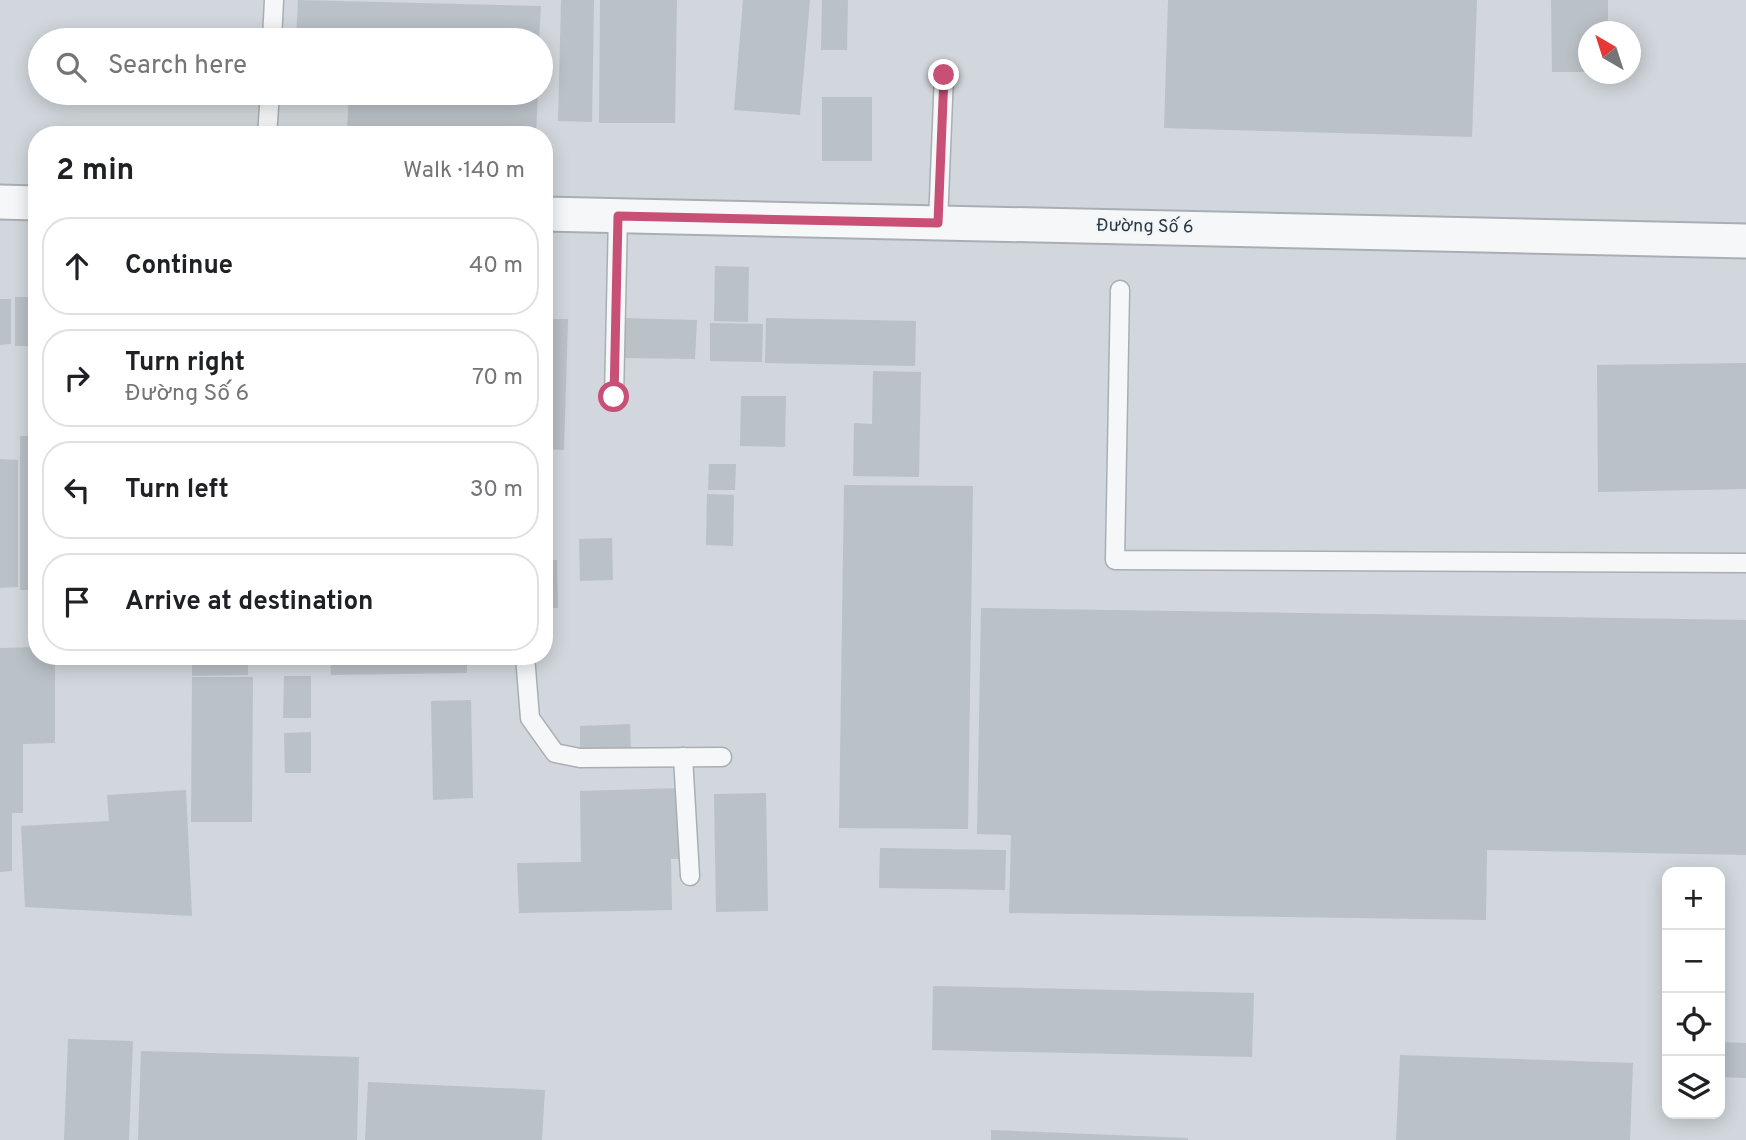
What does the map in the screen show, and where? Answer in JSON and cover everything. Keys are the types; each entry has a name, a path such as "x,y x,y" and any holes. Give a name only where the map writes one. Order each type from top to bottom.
{"street":[{"path":"0,202 28,203"},
{"name":"Đường Số 6","path":"553,214 1746,241"}],"lane":[{"path":"273,28 274,0"},
{"path":"938,223 944,75"},
{"path":"268,126 269,105"},
{"path":"614,397 618,216"},
{"path":"1120,290 1115,560 1746,563"},
{"path":"527,665 530,718 555,753 580,758 722,757"},
{"path":"683,757 691,876"}],"shaded area":[{"path":"0,0 1746,0 1746,1140 0,1140"}],"building":[{"path":"298,0 541,6 540,28 297,28"},
{"path":"561,0 594,0 592,122 558,121"},
{"path":"600,0 677,0 675,123 599,123"},
{"path":"743,0 810,0 800,115 734,110"},
{"path":"822,0 848,0 847,50 821,50"},
{"path":"1168,0 1477,0 1472,137 1164,128"},
{"path":"1551,0 1608,0 1608,21 1578,21 1578,72 1552,72"},
{"path":"822,97 872,97 872,161 822,161"},
{"path":"348,105 537,105 536,126 347,126"},
{"path":"715,266 749,267 748,322 714,321"},
{"path":"15,297 28,297 28,346 15,346"},
{"path":"0,299 11,299 11,344 0,345"},
{"path":"622,318 697,320 695,359 621,358"},
{"path":"766,318 916,321 915,366 765,363"},
{"path":"553,319 568,319 564,450 553,449"},
{"path":"710,323 763,324 762,362 710,361"},
{"path":"1746,363 1746,489 1598,492 1597,365"},
{"path":"873,371 921,372 919,477 853,476 854,423 872,424"},
{"path":"741,396 786,396 785,447 740,446"},
{"path":"20,436 28,436 28,590 20,590"},
{"path":"0,459 18,460 18,587 0,588"},
{"path":"709,464 736,464 735,490 708,490"},
{"path":"844,485 973,486 968,829 839,828"},
{"path":"707,494 734,495 733,546 706,545"},
{"path":"612,538 613,580 580,581 579,539"},
{"path":"553,560 557,560 558,608 553,608"},
{"path":"981,608 1746,620 1746,855 1487,850 1486,920 1009,913 1011,835 977,834"},
{"path":"28,647 28,665 55,665 55,743 23,744 23,813 12,813 12,871 0,872 0,648"},
{"path":"192,665 248,665 248,675 192,676"},
{"path":"330,665 467,665 467,673 331,675"},
{"path":"284,676 311,676 311,718 283,718"},
{"path":"192,677 253,677 252,822 191,822"},
{"path":"471,700 473,798 433,800 431,701"},
{"path":"630,724 631,752 580,753 580,726"},
{"path":"311,732 311,773 285,773 284,733"},
{"path":"681,788 682,859 671,859 672,910 519,913 517,863 581,862 580,791"},
{"path":"186,790 192,916 25,907 21,826 109,821 107,795"},
{"path":"766,793 768,911 716,912 714,794"},
{"path":"880,848 1006,850 1005,890 879,888"},
{"path":"933,986 1254,993 1252,1057 932,1050"},
{"path":"68,1039 133,1041 129,1140 64,1140"},
{"path":"1725,1042 1746,1043 1746,1078 1725,1077"},
{"path":"141,1051 359,1057 357,1140 138,1140"},
{"path":"1400,1055 1633,1063 1630,1140 1396,1140"},
{"path":"368,1082 545,1090 542,1140 365,1140"},
{"path":"991,1130 1188,1138 1188,1140 991,1140"}],"route":[{"path":"614,397 618,216 938,223 944,75"}]}
